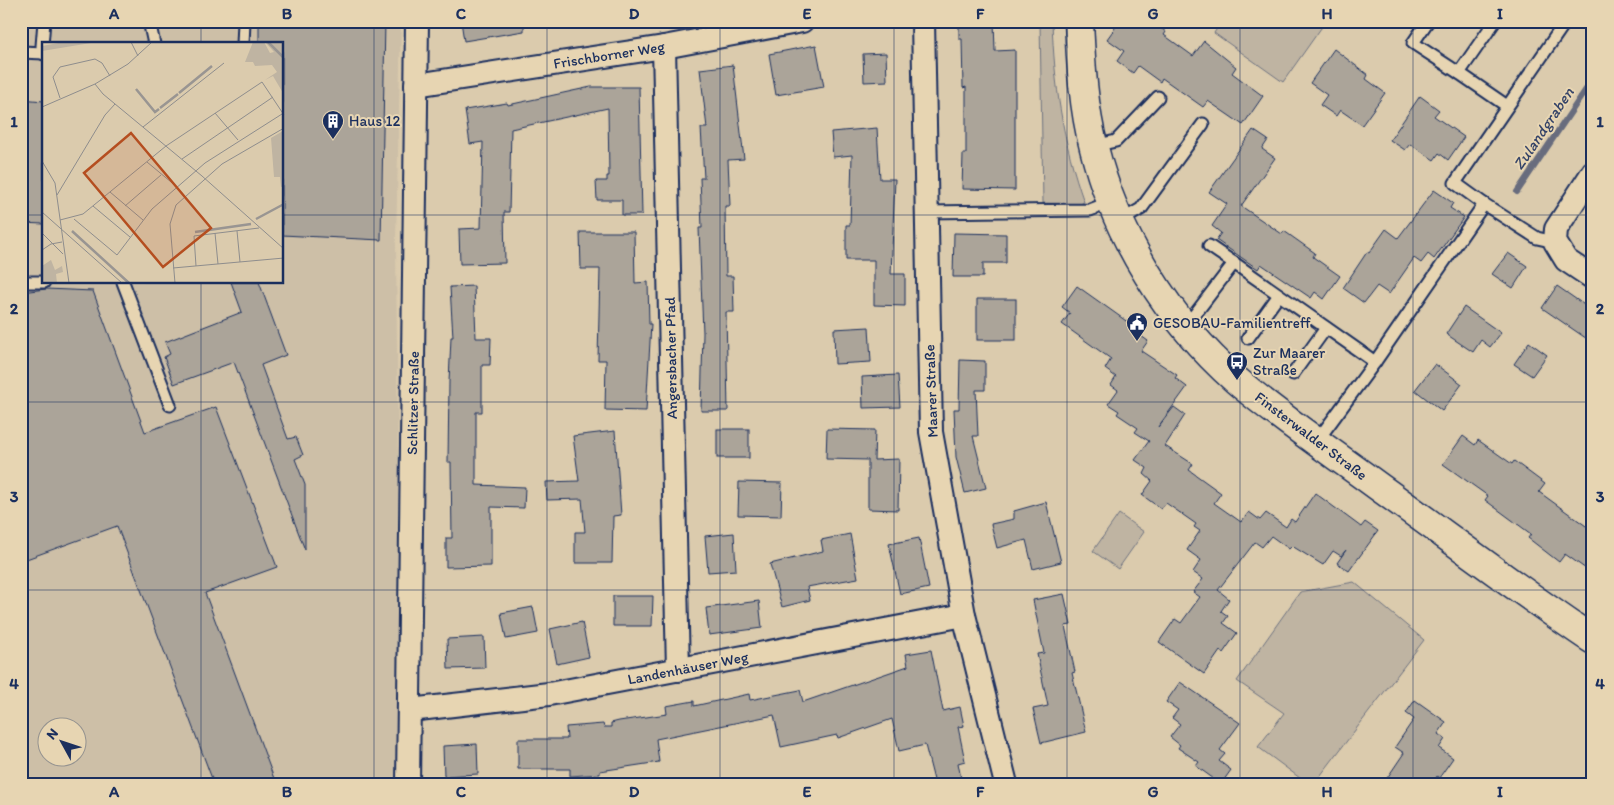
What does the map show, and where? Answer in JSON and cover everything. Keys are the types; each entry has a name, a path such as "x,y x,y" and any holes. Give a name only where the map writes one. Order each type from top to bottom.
{"street":[{"name":"Schlitzer Straße","path":"408,784 416,21"},
{"name":"Frischborner Weg","path":"416,85 664,47 802,21"},
{"name":"Maarer Straße","path":"923,21 931,432 964,615 1006,784"},
{"name":"Finsterwalder Straße","path":"1079,21 1081,63 1093,146 1115,211 1138,258 1162,297 1186,326 1237,380 1317,441 1593,640"},
{"name":"Angersbacher Pfad","path":"664,47 678,670"},
{"path":"1593,172 1556,229 1561,251 1593,278"},
{"name":"Landenhäuser Weg","path":"410,710 549,694 964,615"}],"lane":[{"path":"44,21 44,42"},
{"path":"149,21 154,42"},
{"path":"236,21 244,22 243,42"},
{"path":"1428,21 1413,43 1507,106"},
{"path":"1459,73 1495,21"},
{"path":"1561,251 1537,238 1455,184 1566,21"},
{"path":"21,52 42,54"},
{"path":"1093,146 1116,141 1158,97"},
{"path":"926,212 1115,211 1141,209 1203,124"},
{"path":"1317,441 1375,362 1484,204"},
{"path":"1210,246 1375,362"},
{"path":"1186,326 1234,263"},
{"path":"21,282 42,282"},
{"path":"124,284 170,405"},
{"path":"1248,338 1279,295"},
{"path":"1294,374 1326,328"}],"shaded area":[{"path":"21,21 401,21 396,241 400,682 397,784 21,784"},
{"path":"1040,21 1052,21 1057,90 1070,158 1084,202 1080,204 1043,203"},
{"path":"1222,21 1326,21 1283,82 1214,33"},
{"path":"1119,514 1144,532 1118,569 1093,551"},
{"path":"1354,582 1424,640 1314,784 1308,784 1258,747 1284,713 1237,681 1300,592"}],"building":[{"name":"Haus 12","path":"259,21 385,21 381,240 284,235 284,42 259,42"},
{"path":"461,21 524,21 524,31 464,41"},
{"path":"959,21 994,21 995,51 1015,50 1015,190 962,189 963,154 966,154 966,87 963,88 962,39 959,39"},
{"path":"1120,21 1151,21 1166,32 1164,35 1193,56 1204,41 1236,67 1232,73 1263,96 1243,125 1208,101 1203,107 1162,78 1160,82 1138,66 1133,73 1117,61 1124,51 1107,39"},
{"path":"816,45 824,87 776,95 769,54"},
{"path":"1334,49 1368,75 1366,79 1385,93 1362,125 1340,110 1336,116 1320,105 1327,95 1310,83"},
{"path":"886,53 887,81 864,82 863,54"},
{"path":"733,65 744,159 728,160 730,206 725,206 726,276 733,276 734,312 726,312 728,411 701,411 703,333 699,228 702,228 700,178 704,178 701,128 707,128 700,69"},
{"path":"591,87 639,87 642,215 622,215 622,200 597,200 596,181 607,181 607,176 609,176 608,108 511,129 509,212 504,212 505,263 460,264 459,229 481,228 483,142 470,144 465,110 507,103 508,105"},
{"path":"1420,96 1439,110 1434,116 1464,137 1448,160 1439,153 1434,160 1410,144 1405,150 1390,140"},
{"path":"21,99 42,101 42,224 21,223"},
{"path":"877,128 880,179 895,179 891,274 905,274 905,306 874,305 874,260 846,260 846,225 850,225 852,155 833,157 831,132"},
{"path":"1253,130 1268,140 1262,149 1275,158 1241,206 1282,234 1284,231 1315,253 1313,257 1340,276 1324,299 1315,292 1311,298 1261,264 1258,269 1216,240 1221,233 1212,226 1227,204 1209,192"},
{"path":"1434,190 1453,203 1450,208 1464,217 1434,259 1428,254 1421,263 1414,258 1389,294 1377,286 1364,303 1343,288 1367,252 1369,253 1386,229 1398,238"},
{"path":"580,232 634,232 635,283 648,282 649,324 651,324 646,411 605,410 606,360 598,360 600,269 581,269"},
{"path":"954,233 1006,234 1006,263 983,263 983,277 953,277"},
{"path":"1508,253 1527,266 1513,288 1492,274"},
{"path":"232,284 260,284 286,355 261,365 288,439 296,437 303,455 295,459 305,485 305,550 234,362 174,384 164,357 170,354 165,342 242,312"},
{"path":"474,286 476,338 491,338 490,365 482,365 482,412 476,412 476,485 525,487 524,508 491,507 491,566 446,567 446,538 452,538 451,462 448,462 449,382 451,337 453,337 450,287"},
{"path":"1077,286 1129,323 1127,326 1148,341 1141,351 1177,375 1175,378 1187,387 1158,427 1174,407 1185,415 1165,446 1193,464 1189,470 1221,493 1214,503 1241,522 1249,512 1260,520 1266,513 1286,527 1291,519 1295,522 1315,493 1361,527 1365,522 1378,531 1349,571 1337,563 1346,550 1341,556 1333,551 1323,565 1292,546 1289,549 1271,536 1262,547 1255,542 1218,590 1229,599 1221,611 1228,616 1223,623 1237,633 1223,653 1220,651 1204,674 1159,642 1175,619 1181,623 1200,597 1193,592 1203,579 1193,572 1201,560 1187,550 1200,531 1194,527 1196,524 1166,503 1161,509 1142,495 1152,481 1144,474 1147,468 1135,460 1149,441 1135,432 1138,428 1117,414 1119,411 1108,404 1118,390 1111,385 1116,377 1105,369 1111,359 1062,324 1070,313 1062,307"},
{"path":"1557,286 1593,311 1593,343 1542,308"},
{"path":"46,289 93,291 145,432 216,407 277,567 205,593 276,784 214,784 117,526 21,561 21,292"},
{"path":"977,299 1016,299 1016,340 977,340"},
{"path":"1464,307 1501,333 1490,347 1481,340 1473,352 1446,334"},
{"path":"869,327 871,362 835,364 834,329"},
{"path":"1529,342 1547,355 1532,376 1514,364"},
{"path":"960,360 985,361 985,390 976,390 978,436 973,436 986,488 965,493 956,457 954,409 959,409"},
{"path":"1435,364 1462,384 1442,411 1415,390"},
{"path":"898,375 900,407 863,408 862,377"},
{"path":"717,429 749,429 749,458 717,458"},
{"path":"827,429 875,430 874,460 899,459 898,510 868,509 868,460 826,459"},
{"path":"615,431 621,515 613,516 612,563 575,563 575,532 585,532 582,499 547,500 546,482 579,481 573,436"},
{"path":"1463,436 1475,445 1478,440 1512,464 1514,461 1545,484 1539,492 1593,531 1593,574 1565,554 1559,562 1528,538 1531,534 1485,500 1488,496 1443,464"},
{"path":"739,482 782,483 781,516 738,515"},
{"path":"1046,502 1061,562 1033,569 1026,540 997,548 991,524 1014,519 1014,511"},
{"path":"734,533 736,570 708,572 705,536"},
{"path":"850,534 858,578 807,587 810,600 782,607 770,564 823,551 821,540"},
{"path":"919,538 929,588 900,594 889,544"},
{"path":"1064,594 1071,625 1065,626 1075,672 1072,673 1086,732 1041,743 1033,709 1048,706 1037,654 1044,653 1033,600"},
{"path":"613,596 653,596 652,626 613,626"},
{"path":"759,601 762,628 709,635 706,608"},
{"path":"533,607 538,633 506,639 501,613"},
{"path":"582,622 589,657 557,664 550,629"},
{"path":"484,637 485,668 448,669 447,639"},
{"path":"931,650 943,711 960,707 964,726 958,727 965,761 958,763 962,784 935,784 925,745 899,751 892,719 838,738 837,735 781,747 774,715 656,739 659,762 600,771 600,774 570,776 570,769 518,769 518,739 567,739 566,727 603,724 604,727 611,727 611,723 619,721 667,714 666,706 694,701 694,706 749,694 750,700 800,690 803,702 908,666 906,654"},
{"path":"1180,682 1240,723 1220,750 1225,754 1219,761 1231,770 1221,784 1196,766 1199,762 1178,748 1180,745 1170,737 1180,724 1172,718 1178,710 1166,702"},
{"path":"1415,700 1446,722 1438,734 1445,739 1439,748 1453,758 1439,778 1437,776 1432,784 1383,784 1404,753 1395,747 1414,719 1406,713"},
{"path":"477,744 478,774 444,776 443,746"}],"waterway":[{"name":"Zulandgraben","path":"1517,192 1593,79"}],"place":[{"name":"Haus 12","path":"333,140"},
{"name":"GESOBAU-Familientreff","path":"1137,342"},
{"name":"Zur Maarer Straße","path":"1237,381"}]}
